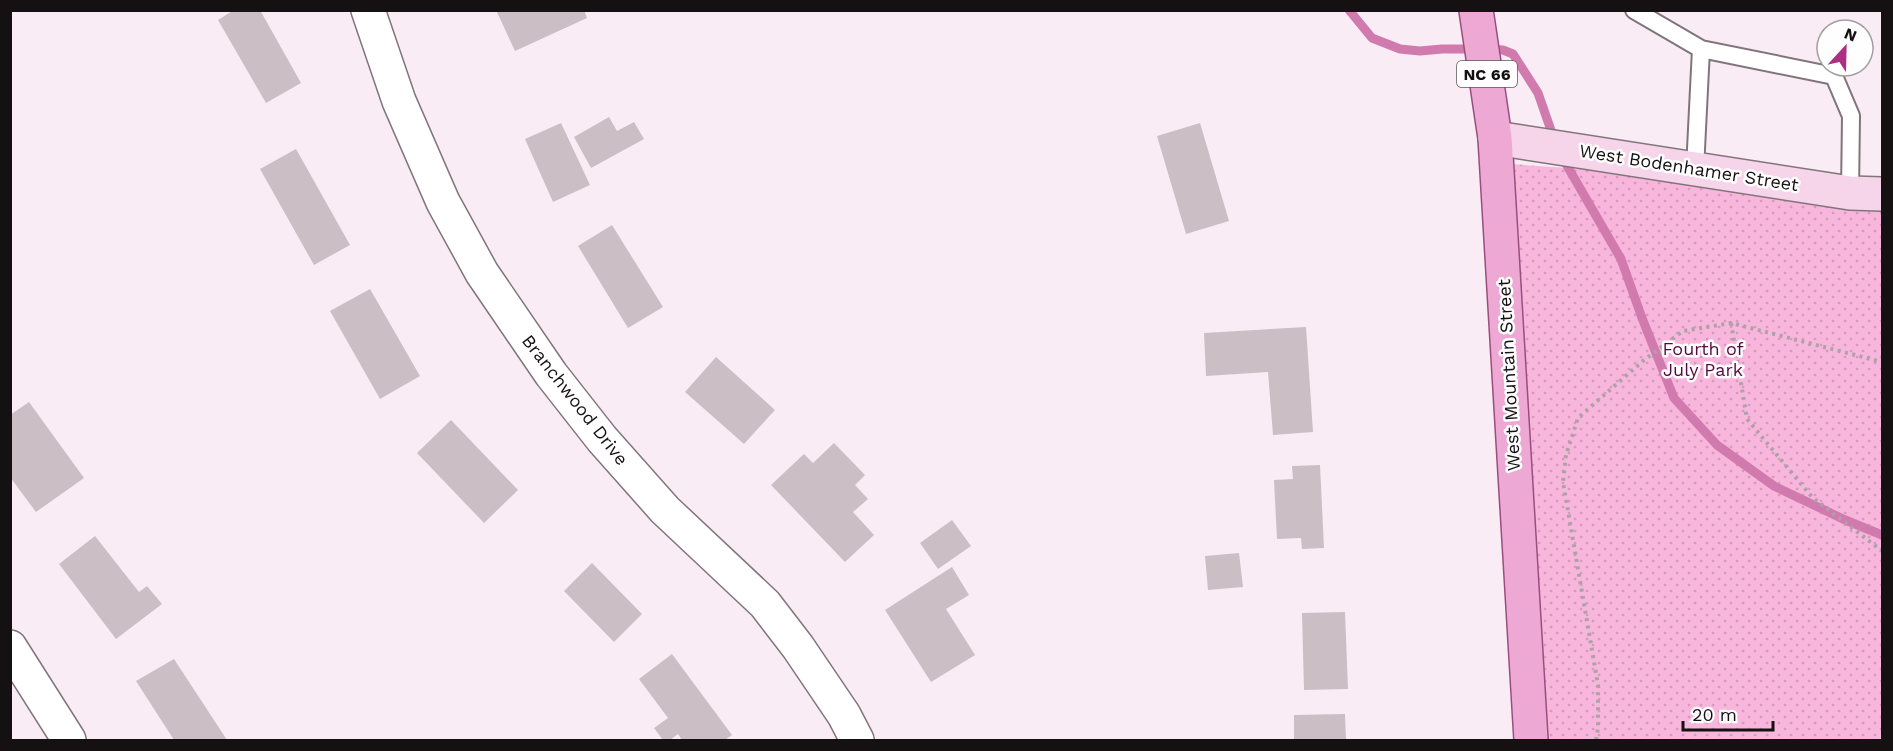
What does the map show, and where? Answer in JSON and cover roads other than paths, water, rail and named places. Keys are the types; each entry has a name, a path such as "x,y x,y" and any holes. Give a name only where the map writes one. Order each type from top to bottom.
{"main road":[{"name":"West Mountain Street","path":"1476,10 1496,138 1531,741"},
{"name":"West Bodenhamer Street","path":"1496,138 1850,193 1882,194"}],"street":[{"name":"Branchwood Drive","path":"368,10 408,122 443,202 482,273 551,374 602,439 665,510 765,604 798,646 844,715 857,741"},
{"path":"10,647 69,741"}],"lane":[{"path":"1634,10 1701,49 1834,76 1851,117 1850,193"},
{"path":"1695,168 1701,49"}],"waterway":[{"path":"1349,10 1372,38 1400,49 1420,51 1485,49 1503,50 1513,54 1538,93 1554,139"},
{"path":"1562,157 1621,259 1674,398 1717,445 1774,486 1882,535"}],"park label":[{"name":"Fourth of July Park","path":"1703,359"}]}
